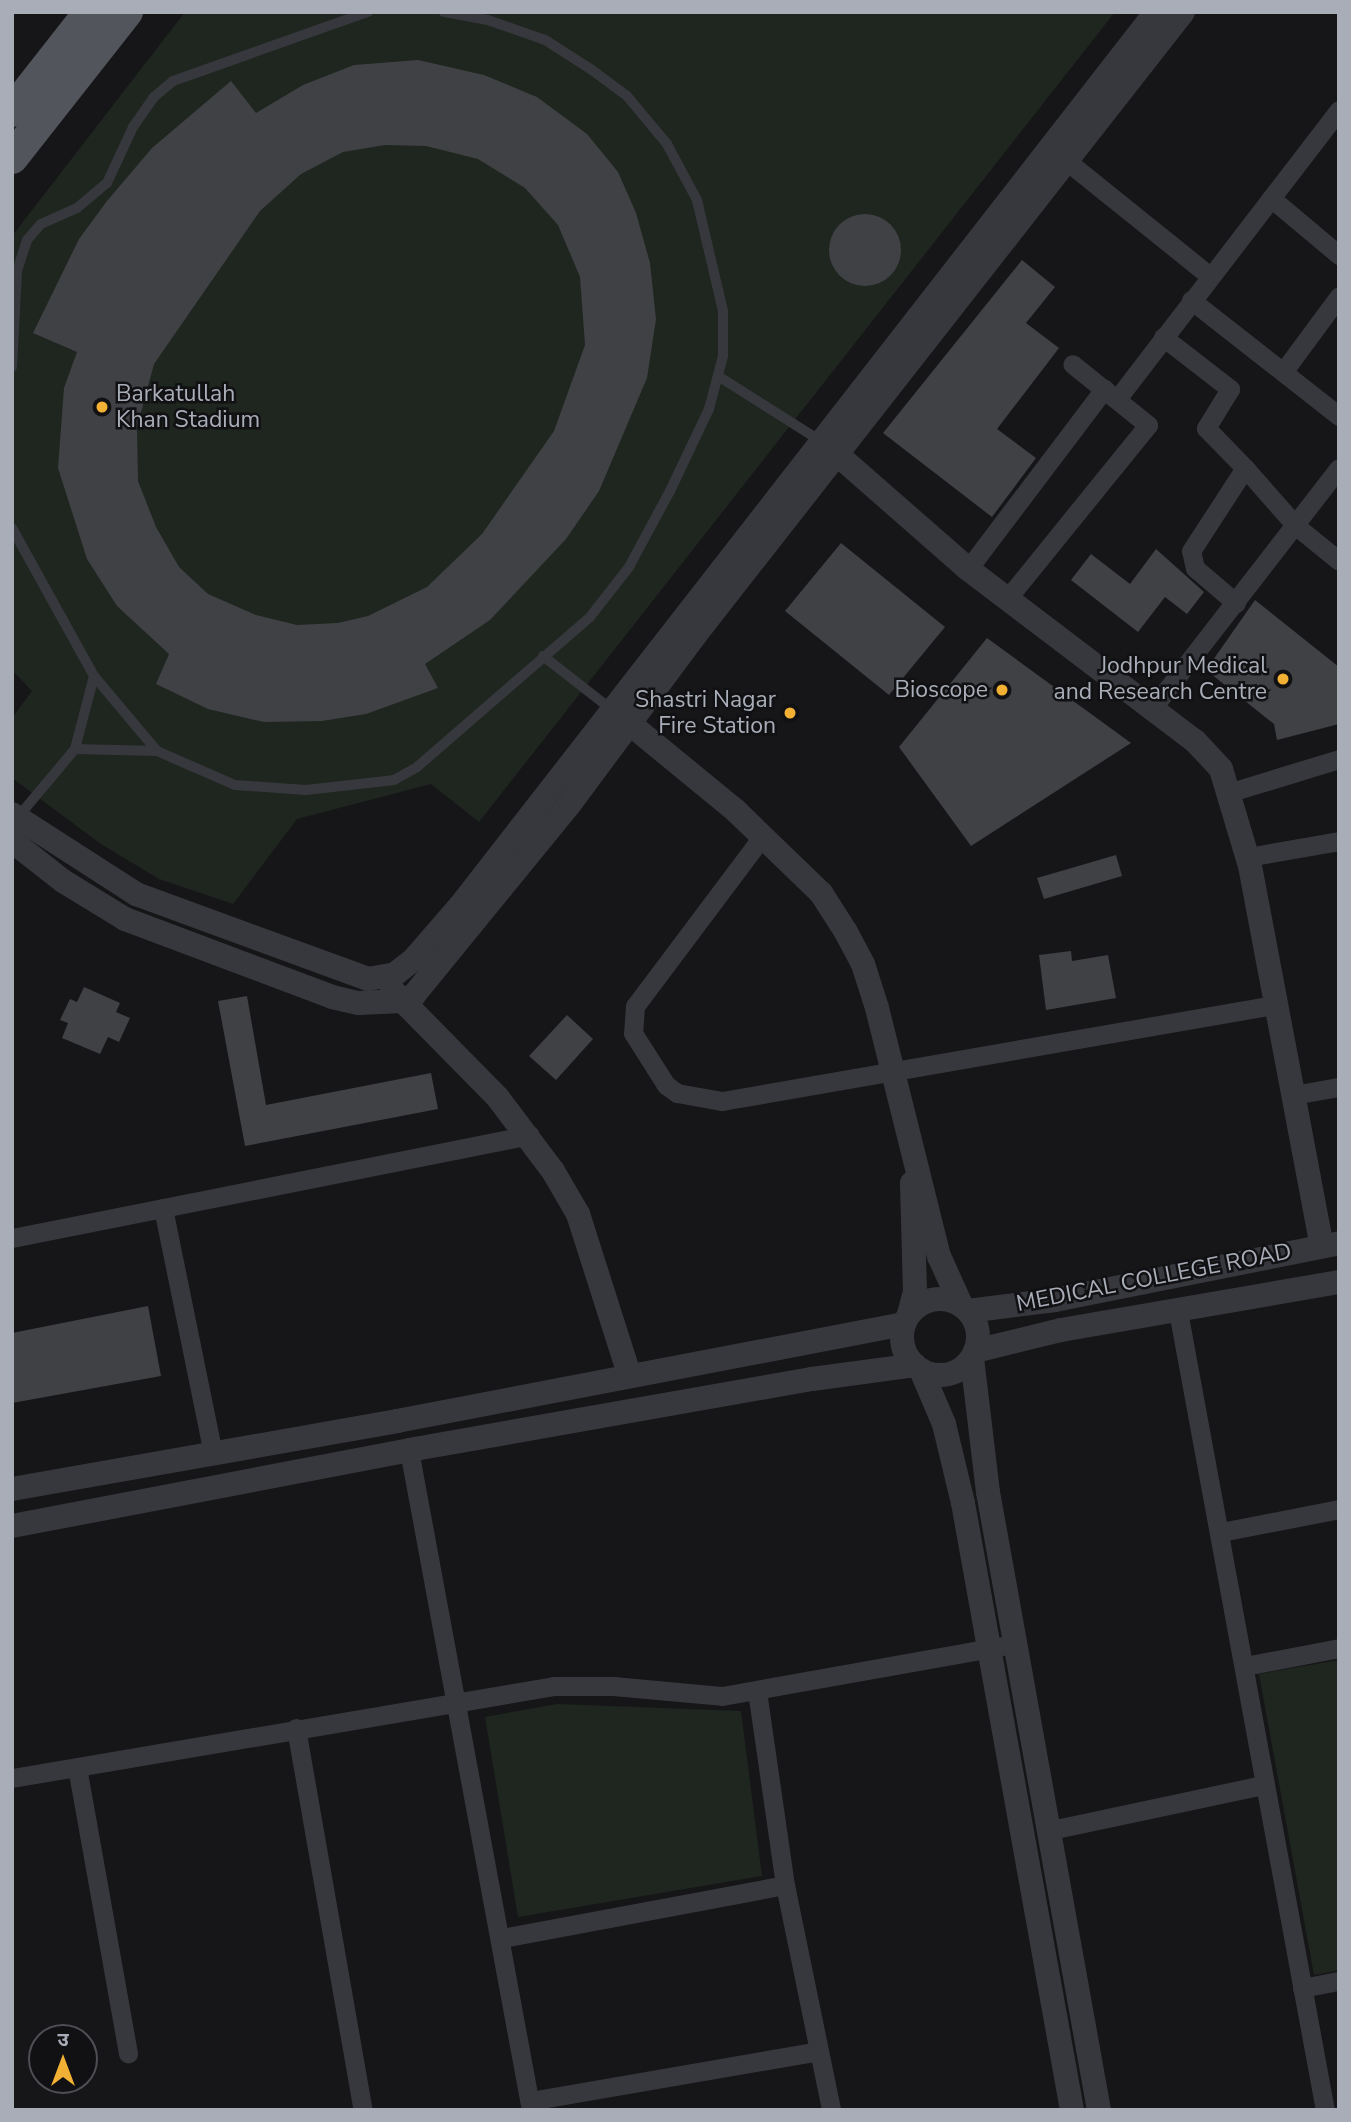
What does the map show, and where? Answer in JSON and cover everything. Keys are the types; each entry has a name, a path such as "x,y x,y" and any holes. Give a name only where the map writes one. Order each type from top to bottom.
{"main road":[{"path":"12,158 20,110 90,12"},
{"path":"20,110 127,12"}],"street":[{"path":"14,824 63,881 125,919 332,998 358,1003 403,1001 414,995 456,944 622,717 1156,12"},
{"path":"829,447 1068,162 1183,12"},
{"path":"968,569 1111,394 1163,337 1339,110"},
{"path":"1068,162 1210,276"},
{"path":"1270,198 1339,255"},
{"path":"1283,372 1339,296"},
{"path":"1191,300 1339,416"},
{"path":"1163,337 1230,388 1206,428 1296,526 1339,561"},
{"path":"1007,599 1149,425 1072,364"},
{"path":"829,447 968,569 1195,741 1221,769 1231,792 1248,857 1293,1095 1331,1245"},
{"path":"1236,603 1195,568 1191,551 1245,468"},
{"path":"1151,710 1339,468"},
{"path":"622,717 698,776 821,893 846,932 870,986 912,1161 943,1269 978,1332 974,1355 1002,1646 1072,2110"},
{"path":"14,824 135,894 333,968 368,979 380,977 394,974 413,960 622,717"},
{"path":"1231,792 1339,759"},
{"path":"762,836 635,1006 633,1032 666,1085 701,1101 722,1101 1274,1005"},
{"path":"1248,857 1339,841"},
{"path":"380,977 449,1044 530,1135 578,1214 629,1374"},
{"path":"1293,1095 1339,1087"},
{"path":"12,1238 530,1135"},
{"path":"912,1161 915,1292 906,1319 902,1344 918,1368 947,1437 1051,1830 1099,2110"},
{"path":"163,1208 213,1454"},
{"name":"MEDICAL COLLEGE ROAD","path":"965,1308 1055,1300 1331,1245"},
{"name":"MEDICAL COLLEGE ROAD","path":"974,1355 1060,1330 1339,1282"},
{"path":"12,1489 213,1454 906,1319 927,1301 950,1300 965,1308"},
{"path":"1178,1311 1221,1532 1264,1785 1325,2110"},
{"path":"12,1526 409,1450 812,1379 918,1368 946,1374 974,1355"},
{"path":"409,1450 458,1699 531,2106 819,2051"},
{"path":"1221,1532 1339,1509"},
{"path":"12,1779 458,1699 554,1686 613,1686 722,1696 1002,1646"},
{"path":"1245,1666 1339,1648"},
{"path":"757,1691 785,1885 831,2110"},
{"path":"296,1728 363,2110"},
{"path":"78,1767 128,2053"},
{"path":"1051,1830 1264,1785"},
{"path":"502,1938 785,1885"},
{"path":"1302,1988 1339,1980"}],"lane":[{"path":"12,367 18,271 27,240 41,224 77,208 107,183 133,127 154,97 173,81 368,12"},
{"path":"75,749 158,751 235,785 306,790 394,780 417,767 590,617 629,567 709,409 723,356 723,311 714,261 696,200 667,144 627,96 545,40 488,20 444,12"},
{"path":"718,376 829,447"},
{"path":"12,528 94,676 158,751"},
{"path":"543,656 622,717"},
{"path":"14,824 75,749 94,676"}],"shaded area":[{"path":"185,12 1115,12 479,822 431,784 297,819 233,904 159,879 101,844 12,778 12,718 32,691 12,670 12,236"},
{"path":"1339,1660 1339,1970 1314,1975 1259,1674"},
{"path":"557,1704 741,1711 762,1876 518,1917 485,1717"}],"building":[{"name":"Barkatullah Khan Stadium","path":"418,60 484,75 537,97 587,134 618,172 636,213 650,263 656,319 647,378 599,491 566,539 490,620 425,664 438,688 366,714 322,721 264,722 208,709 156,684 169,654 117,606 87,559 58,468 64,388 77,352 33,333 79,239 107,201 152,148 231,81 256,113 303,85 354,65","holes":["385,145 426,146 478,159 525,188 558,225 580,277 585,345 554,431 482,534 427,587 368,616 338,623 297,625 256,615 208,594 179,567 156,527 138,481 137,427 154,364 260,211 301,174 343,152"]},
{"path":"865,214 885,220 895,230 901,250 895,270 885,280 865,286 845,280 835,270 829,250 835,230 845,220"},
{"path":"1022,260 1055,287 1026,323 1059,348 997,429 1036,458 992,517 883,433"},
{"path":"841,543 945,627 889,695 785,611"},
{"path":"1156,549 1204,592 1187,614 1165,597 1138,632 1071,580 1091,554 1130,584"},
{"path":"1255,600 1339,667 1339,724 1277,740 1274,724 1206,670"},
{"name":"Bioscope","path":"987,638 1131,743 971,846 899,747"},
{"path":"1116,855 1122,876 1044,899 1037,878"},
{"path":"1071,951 1072,961 1108,955 1116,998 1046,1010 1039,955"},
{"path":"84,987 120,1003 116,1012 130,1018 119,1042 108,1037 100,1054 62,1038 68,1023 60,1020 70,999 77,1002"},
{"path":"247,996 266,1105 431,1073 438,1109 245,1146 218,1001"},
{"path":"567,1015 593,1039 556,1080 529,1056"},
{"path":"148,1306 161,1376 12,1403 12,1333"}],"place":[{"name":"Barkatullah Khan Stadium","path":"102,407"},
{"name":"Jodhpur Medical and Research Centre","path":"1283,679"},
{"name":"Bioscope","path":"1002,690"},
{"name":"Shastri Nagar Fire Station","path":"790,713"}]}
